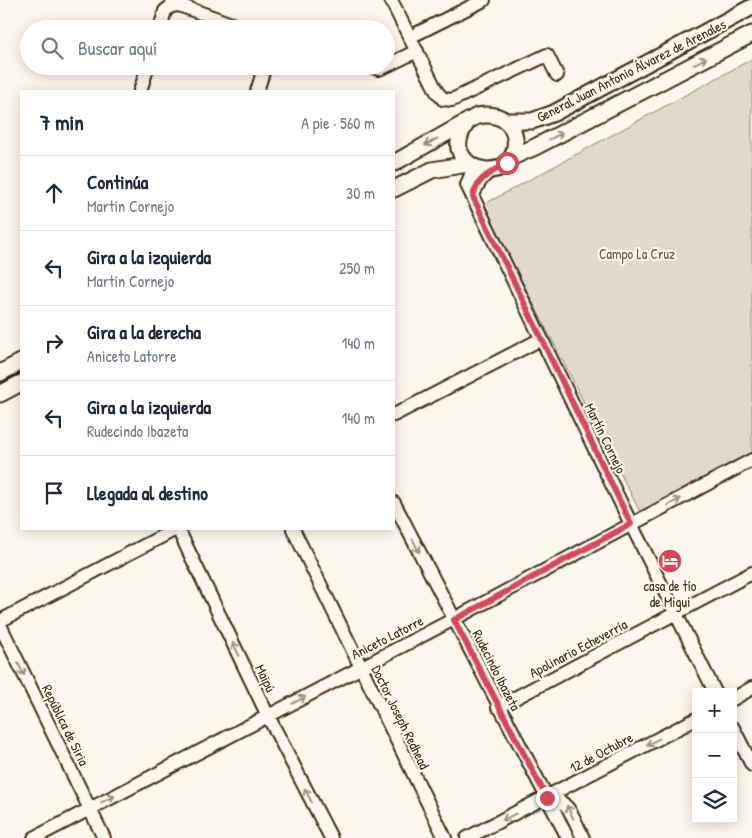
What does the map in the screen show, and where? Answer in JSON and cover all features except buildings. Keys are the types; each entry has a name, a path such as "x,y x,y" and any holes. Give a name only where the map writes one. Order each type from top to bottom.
{"main road":[{"name":"General Juan Antonio Álvarez de Arenales","path":"395,162 477,116 487,114 497,115 506,121 532,121 547,116 752,7"},
{"name":"General Juan Antonio Álvarez de Arenales","path":"492,170 507,163 512,156 535,147 752,34"},
{"path":"468,121 460,134 459,143 461,154 471,165"},
{"path":"506,121 515,136 516,143 512,156"},
{"path":"395,188 432,170 471,165 492,170"},
{"path":"0,373 20,363"},
{"path":"0,394 20,384"}],"street":[{"path":"391,0 443,99 452,100 547,55 557,75"},
{"path":"410,37 484,0"},
{"path":"162,20 165,11 170,6 179,5 220,20"},
{"path":"395,62 417,51"},
{"path":"140,90 145,75"},
{"path":"257,90 262,75"},
{"name":"Martín Cornejo","path":"471,165 467,182 473,197 631,524 713,688"},
{"path":"473,197 475,187 492,170"},
{"path":"395,415 541,339"},
{"name":"Aniceto Latorre","path":"34,838 454,620 752,460"},
{"name":"Rudecindo Ibazeta","path":"395,504 498,707 568,838"},
{"path":"0,621 175,530"},
{"name":"Maipú","path":"177,530 330,838"},
{"name":"Doctor Joseph Redhead","path":"293,530 445,838"},
{"name":"Apolinario Echeverría","path":"498,707 752,573"},
{"name":"República de Siria","path":"0,625 104,838"},
{"path":"737,696 752,688"},
{"name":"12 de Octubre","path":"467,838 692,721"},
{"path":"736,733 752,765"},
{"path":"547,798 558,798 566,804 583,838"}],"green space":[{"name":"Campo La Cruz","path":"752,59 752,453 641,514 483,205"}],"place":[{"name":"casa de tío de Migui","path":"670,561"}],"route":[{"path":"507,163 500,168 492,170 480,180 475,187 473,197 631,524 454,620 547,798"}]}
